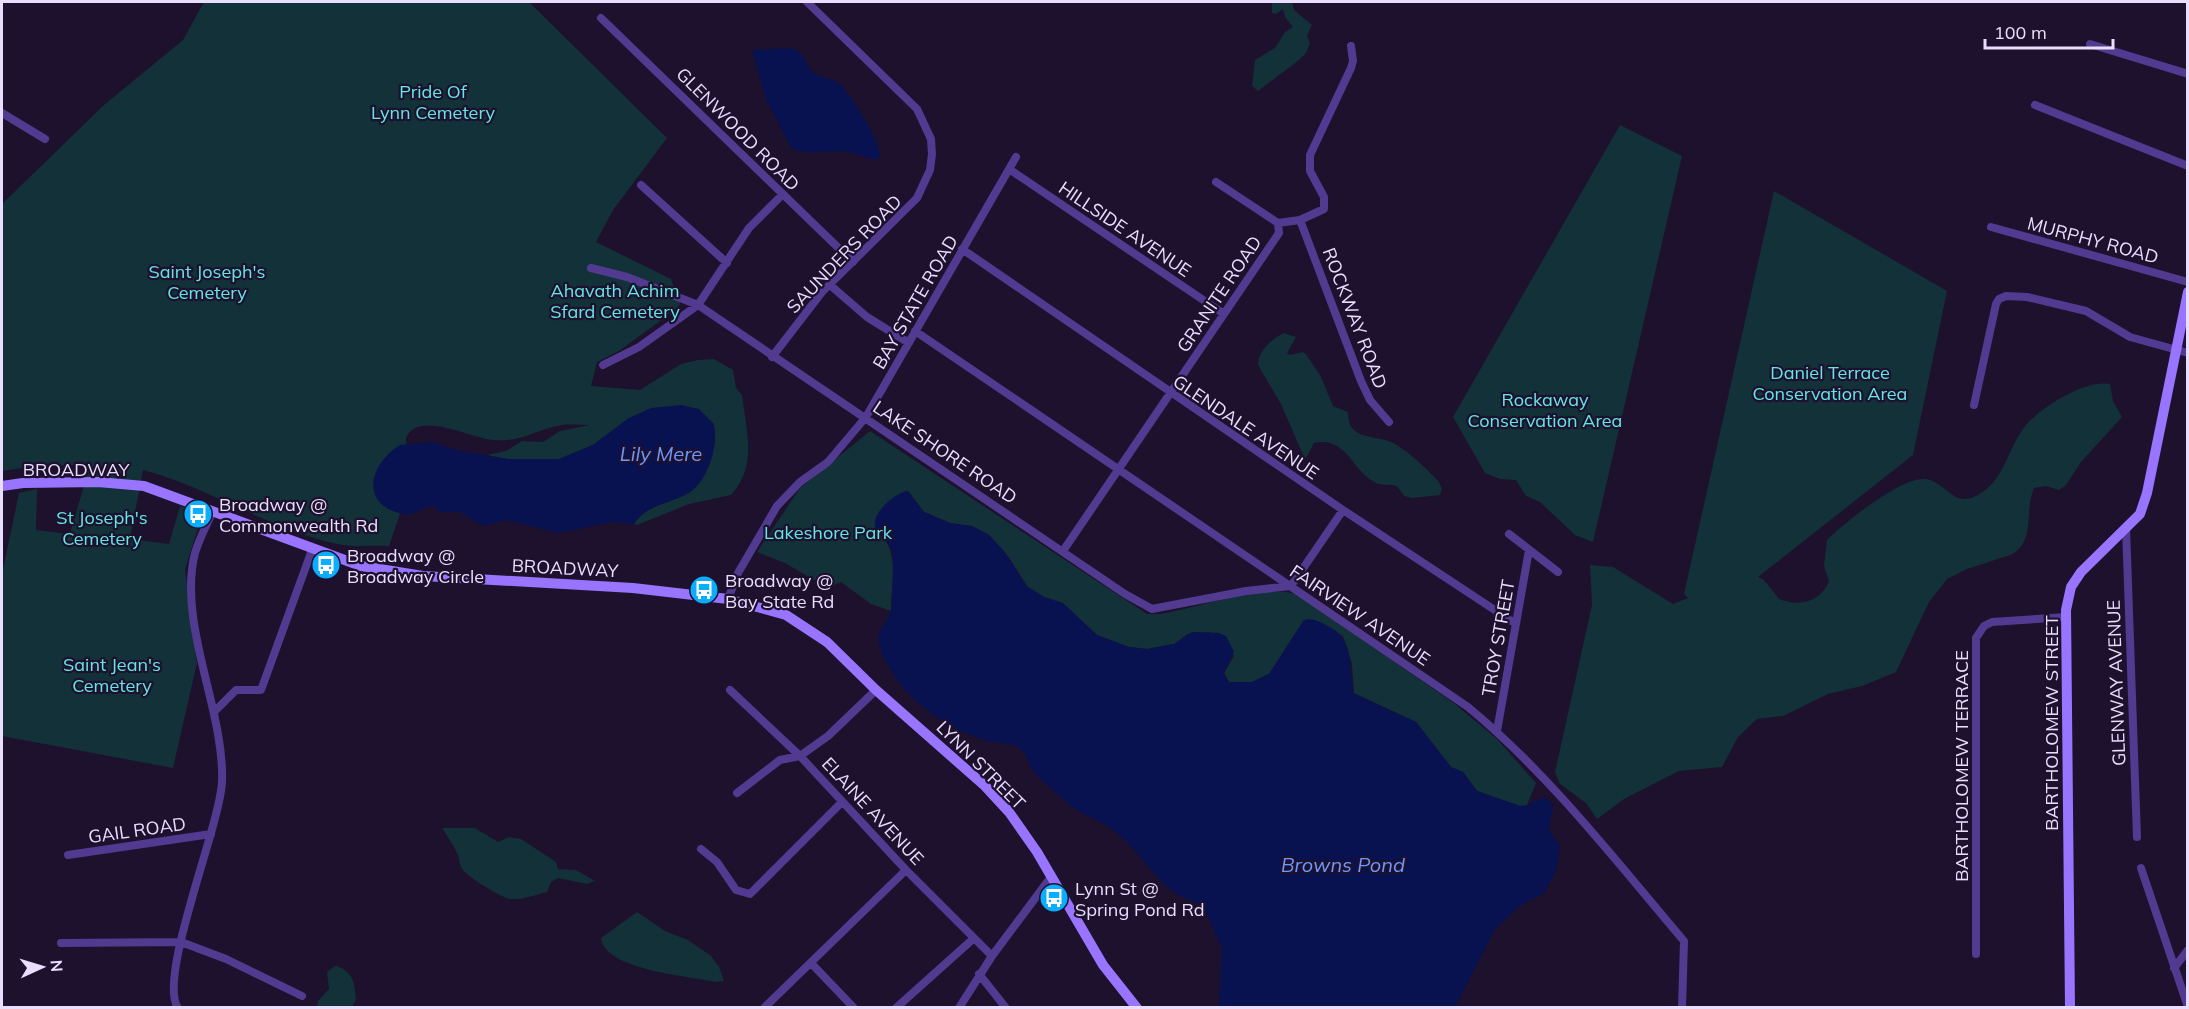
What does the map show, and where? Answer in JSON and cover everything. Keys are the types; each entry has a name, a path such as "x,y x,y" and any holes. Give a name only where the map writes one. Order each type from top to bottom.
{"main road":[{"name":"BARTHOLOMEW STREET","path":"2070,1008 2066,617 2071,587 2081,572 2140,514 2147,493 2187,292"},
{"name":"BROADWAY","path":"2,486 23,483 98,482 144,486 312,550 361,566 423,576 633,588 728,599 746,604"},
{"name":"LYNN STREET","path":"746,604 786,615 827,642 876,690 985,786 1009,812 1103,965 1137,1008"}],"street":[{"name":"SAUNDERS ROAD","path":"772,357 830,285 917,198 930,170 931,139 917,109 904,93 807,2"},
{"name":"GLENWOOD ROAD","path":"601,18 853,262"},
{"path":"2090,44 2187,74"},
{"name":"GRANITE ROAD","path":"1064,551 1279,233 1278,223 1300,220 1320,213 1326,203 1312,177 1309,164 1312,148 1351,68 1353,61 1351,46"},
{"path":"2035,105 2187,166"},
{"path":"2,113 45,139"},
{"name":"BAY STATE ROAD","path":"728,599 738,573 777,506 800,482 828,462 866,417 1016,157"},
{"name":"HILLSIDE AVENUE","path":"1009,169 1224,314"},
{"path":"1216,182 1278,223"},
{"path":"641,185 727,263"},
{"path":"603,365 639,347 698,305 749,228 783,194"},
{"name":"ROCKWAY ROAD","path":"1300,220 1361,381 1370,400 1389,422"},
{"name":"MURPHY ROAD","path":"1991,227 2187,282"},
{"name":"GLENDALE AVENUE","path":"962,249 1170,393 1516,624"},
{"name":"LAKE SHORE ROAD","path":"591,268 627,277 698,305 772,357 866,417 1152,609 1246,591 1291,586"},
{"path":"830,285 861,313 909,343"},
{"path":"1974,405 1996,304 1999,299 2006,296 2027,297 2086,311 2130,337 2187,353"},
{"name":"FAIRVIEW AVENUE","path":"915,331 1468,707 1497,731 1579,819 1684,941 1682,1008"},
{"path":"1291,586 1343,510"},
{"path":"178,1008 175,1004 174,978 203,853 216,819 222,781 214,712 204,678 191,583 195,552 213,511"},
{"name":"GLENWAY AVENUE","path":"2126,528 2137,837"},
{"path":"1509,534 1558,572"},
{"path":"214,712 236,690 261,690 312,550"},
{"name":"TROY STREET","path":"1497,731 1529,550"},
{"name":"BARTHOLOMEW TERRACE","path":"1976,954 1976,638 1984,626 1992,622 2066,617"},
{"name":"ELAINE AVENUE","path":"730,690 800,756 906,870 992,956"},
{"path":"737,793 780,760 800,756 828,736 876,690"},
{"path":"700,849 717,862 736,890 746,894 767,879 842,802"},
{"name":"GAIL ROAD","path":"68,855 211,834"},
{"path":"2141,868 2187,1007"},
{"path":"764,1008 906,870"},
{"path":"959,1008 992,956 1051,877"},
{"path":"896,1008 973,939"},
{"path":"61,943 181,942 226,958 302,996"},
{"path":"2174,968 2187,950"},
{"path":"811,963 854,1008"},
{"path":"980,974 1006,1008"}],"green space":[{"path":"204,2 529,2 667,138 613,210 596,242 671,279 680,304 678,308 619,351 597,362 591,386 640,390 681,364 714,359 733,370 736,388 742,395 748,447 745,472 731,495 689,504 637,525 634,524 646,512 690,492 702,479 707,470 715,440 713,423 629,418 593,445 559,459 513,460 487,455 506,451 522,441 543,442 560,431 590,425 562,425 508,440 487,439 443,427 420,426 412,430 406,438 408,490 389,546 348,546 317,539 267,520 193,487 143,470 130,539 169,544 180,506 193,510 200,522 185,569 197,663 173,768 2,736 2,574 19,493 37,489 36,530 70,534 90,465 43,465 2,471 2,204 104,105 183,40"},
{"path":"1272,2 1292,2 1294,10 1312,25 1307,36 1310,43 1306,53 1299,60 1258,91 1252,86 1255,60 1275,48 1285,32 1293,27 1285,17 1283,9 1276,14 1272,13"},
{"name":"Rockaway Conservation Area","path":"1620,125 1682,156 1593,542 1575,535 1540,502 1526,496 1516,480 1500,479 1485,473 1453,417"},
{"name":"Daniel Terrace Conservation Area","path":"1774,191 1947,291 1913,455 1758,577 1764,580 1779,599 1794,603 1808,601 1821,594 1829,581 1824,566 1827,540 1859,513 1900,486 1923,479 1932,481 1957,498 1965,499 1984,491 1997,478 2023,429 2039,413 2062,397 2088,386 2110,384 2113,401 2122,417 2081,462 2066,485 2059,490 2046,486 2034,488 2027,532 2020,548 2013,554 1967,569 1947,579 1929,602 1896,672 1862,686 1828,694 1783,716 1757,719 1738,737 1722,767 1679,771 1624,799 1597,819 1586,803 1560,784 1555,772 1592,605 1590,565 1613,567 1673,604 1688,598 1684,594"},
{"path":"1284,333 1296,337 1287,353 1290,355 1303,352 1306,354 1321,377 1333,406 1348,412 1349,422 1353,429 1365,436 1390,441 1408,453 1439,482 1442,489 1440,495 1412,498 1404,496 1397,486 1374,482 1334,444 1314,443 1306,458 1304,457 1281,404 1258,365 1260,355 1266,346"},
{"name":"Lakeshore Park","path":"870,431 1147,614 1161,614 1265,592 1297,594 1455,704 1497,739 1536,783 1527,805 1520,806 1477,791 1463,772 1451,767 1416,722 1354,693 1352,664 1343,636 1321,623 1304,620 1269,674 1252,682 1229,682 1224,673 1234,656 1209,632 1188,634 1174,644 1147,649 1129,647 1097,635 1063,604 1044,597 1027,586 1010,559 989,535 972,526 950,523 924,512 908,491 890,501 886,506 880,516 877,530 889,548 892,558 891,611 871,604 841,582 828,588 785,563 757,552 800,488"},
{"path":"442,828 475,828 498,842 509,837 521,839 556,862 558,869 576,870 595,881 587,884 558,878 551,882 547,892 519,899 506,898 478,882 463,870 458,855"},
{"path":"637,912 665,931 688,940 711,956 719,967 724,981 715,982 649,970 616,958 606,949 601,938"},
{"path":"335,966 346,971 352,978 356,1000 352,1007 317,1007 318,1001 329,989 327,972"}],"water":[{"path":"790,48 801,54 815,74 838,82 846,90 872,132 880,158 872,159 848,152 811,152 791,148 766,99 752,50"},
{"name":"Lily Mere","path":"681,405 699,409 713,423 715,440 711,460 702,479 690,492 646,512 634,524 612,522 559,533 506,520 483,526 460,512 440,512 434,506 411,514 403,514 379,502 374,493 373,483 381,462 400,445 432,442 460,451 508,459 559,459 593,445 629,418 651,408"},
{"name":"Browns Pond","path":"908,491 924,512 950,523 972,526 989,535 1004,551 1027,587 1044,597 1063,603 1097,635 1129,647 1147,649 1174,644 1192,632 1219,633 1226,636 1234,652 1224,673 1229,682 1252,682 1269,674 1304,620 1318,621 1336,631 1349,654 1354,694 1416,722 1451,767 1463,772 1477,791 1520,806 1544,797 1553,804 1549,830 1560,846 1556,871 1544,893 1520,906 1495,929 1455,1007 1219,1007 1222,948 1204,908 1166,886 1113,830 1066,802 1033,771 1019,748 1011,744 984,740 953,727 912,697 891,670 883,655 879,633 891,609 893,555 889,545 876,529 875,523 876,517 885,505 897,495"}],"place":[{"name":"Broadway @ Commonwealth Rd","path":"198,514"},
{"name":"Broadway @ Broadway Circle","path":"326,565"},
{"name":"Broadway @ Bay State Rd","path":"704,590"},
{"name":"Lynn St @ Spring Pond Rd","path":"1054,898"}],"park label":[{"name":"Pride Of Lynn Cemetery","path":"433,101"},
{"name":"Saint Joseph's Cemetery","path":"207,281"},
{"name":"Ahavath Achim Sfard Cemetery","path":"615,300"},
{"name":"St Joseph's Cemetery","path":"102,527"},
{"name":"Saint Jean's Cemetery","path":"112,674"}]}
